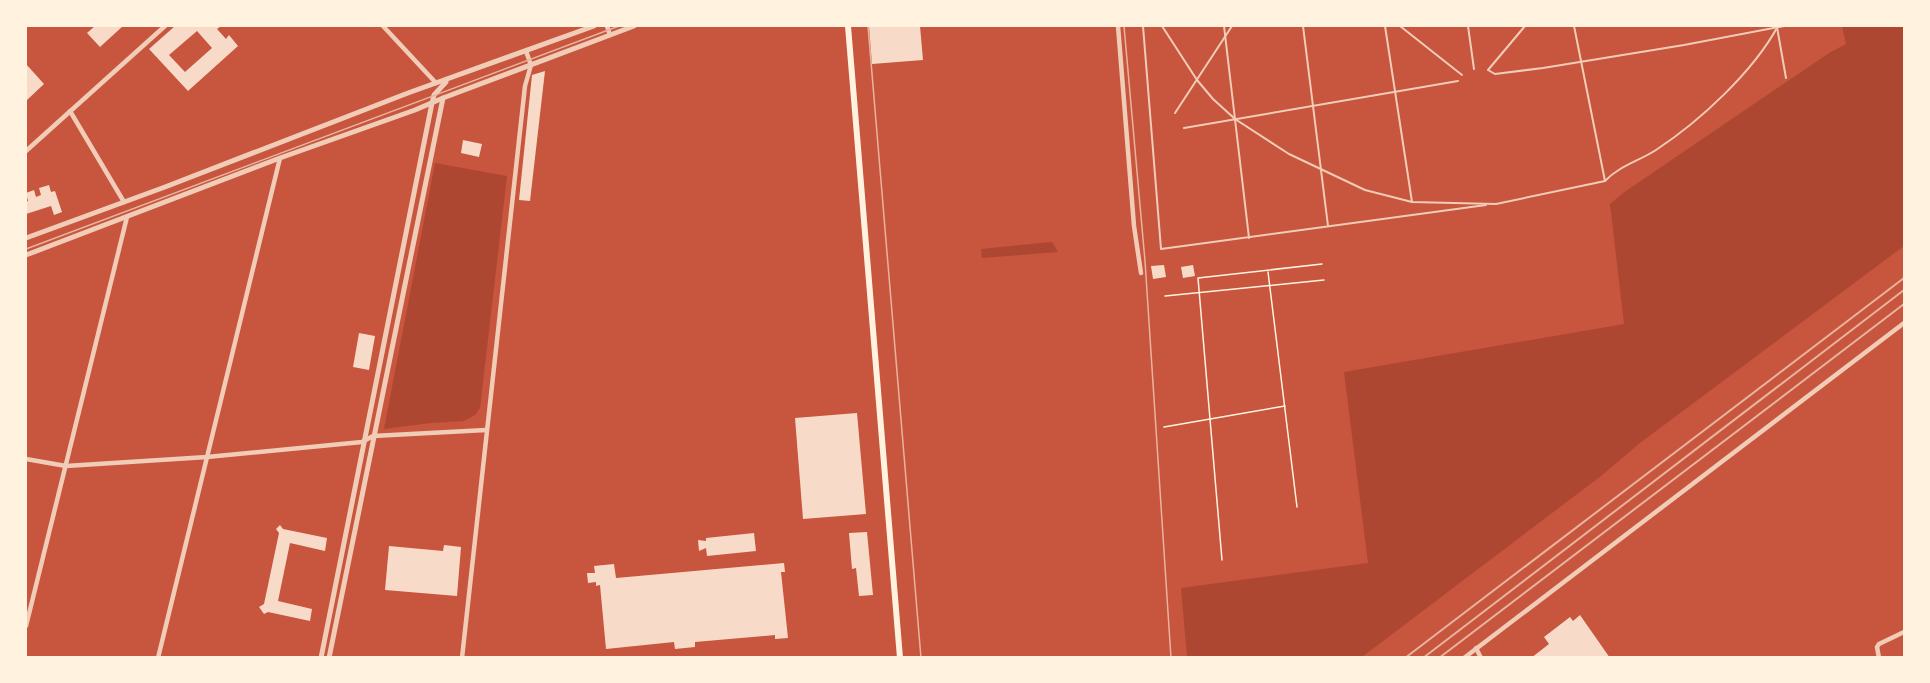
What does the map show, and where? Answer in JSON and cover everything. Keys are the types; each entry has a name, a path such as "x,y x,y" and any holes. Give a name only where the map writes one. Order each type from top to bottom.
{"main road":[{"path":"849,26 900,657"}],"street":[{"path":"26,151 165,26"},
{"path":"383,26 436,83"},
{"path":"26,255 126,209 436,83 594,26"},
{"path":"607,26 610,34"},
{"path":"26,238 126,209 280,158 634,26"},
{"path":"1118,26 1134,226 1141,273"},
{"path":"462,657 516,162 525,86 531,65 526,51"},
{"path":"321,657 362,442 432,103 434,95 447,80"},
{"path":"329,657 443,98"},
{"path":"26,626 126,209 70,111"},
{"path":"158,657 280,158"},
{"path":"1464,657 1905,323"},
{"path":"385,336 394,338"},
{"path":"26,459 66,466 207,457 362,442 373,436 486,430"},
{"path":"1880,657 1877,647 1879,644 1905,632"},
{"path":"1476,648 1480,657"}],"lane":[{"path":"1143,26 1161,249 1496,204 1605,181 1613,172 1654,151 1700,118 1736,81 1777,26"},
{"path":"1162,26 1197,80 1213,99 1235,119 1289,154 1365,190 1412,202 1496,204"},
{"path":"1224,26 1249,237"},
{"path":"1175,113 1232,26"},
{"path":"1303,26 1328,226"},
{"path":"1385,26 1412,202"},
{"path":"1400,26 1462,75"},
{"path":"1468,26 1474,69"},
{"path":"1525,26 1488,70 1495,74 1684,45 1784,26"},
{"path":"1574,26 1605,181"},
{"path":"1777,26 1786,78"},
{"path":"1184,128 1458,81"}],"path":[{"path":"1222,560 1198,278 1322,264"},
{"path":"1268,271 1297,507"},
{"path":"1165,296 1324,280"},
{"path":"1164,427 1285,406"}],"shaded area":[{"path":"1842,26 1904,26 1904,246 1640,443 1601,476 1362,657 1187,657 1181,588 1368,563 1344,372 1624,324 1610,204 1829,53 1846,44"},
{"path":"435,163 507,176 480,408 475,415 464,421 384,429"},
{"path":"1052,242 1058,252 982,258 981,249"}],"building":[{"path":"95,26 123,26 100,47 87,33"},
{"path":"175,26 221,26 217,29 226,39 229,35 238,46 188,91 149,49","holes":["197,31 212,48 185,72 169,55"]},
{"path":"869,26 920,26 923,60 872,64"},
{"path":"26,64 44,84 26,101"},
{"path":"545,71 530,201 519,200 532,75"},
{"path":"463,140 482,144 479,157 461,153"},
{"path":"49,185 51,192 55,191 62,212 54,215 51,206 26,214 26,202 28,201 26,193 34,190 36,197 41,195 39,188"},
{"path":"1164,265 1166,277 1153,279 1151,266"},
{"path":"1193,265 1195,276 1183,278 1181,267"},
{"path":"359,333 375,336 369,370 353,367"},
{"path":"857,413 866,514 803,519 795,418"},
{"path":"280,525 283,529 327,538 325,551 290,543 278,601 312,609 310,621 268,612 264,614 259,607 264,604 279,533 276,529"},
{"path":"867,532 873,595 859,596 856,568 852,569 849,533"},
{"path":"754,533 756,551 707,556 706,548 699,551 698,540 706,541 706,538"},
{"path":"444,545 461,547 457,596 385,590 389,546 443,551"},
{"path":"784,563 785,572 781,572 788,638 775,639 775,635 695,642 695,647 675,649 674,642 606,649 600,585 596,586 596,582 588,583 587,573 595,573 594,566 614,564 616,578"},
{"path":"1580,615 1610,658 1531,658 1549,644 1544,637 1570,617 1573,621"}],"tram line":[{"path":"26,249 619,26"},
{"path":"868,26 921,658"},
{"path":"1124,26 1145,261 1171,658"}],"railway":[{"path":"1405,658 1904,278"},
{"path":"1423,658 1904,290"},
{"path":"1439,658 1904,304"}]}
